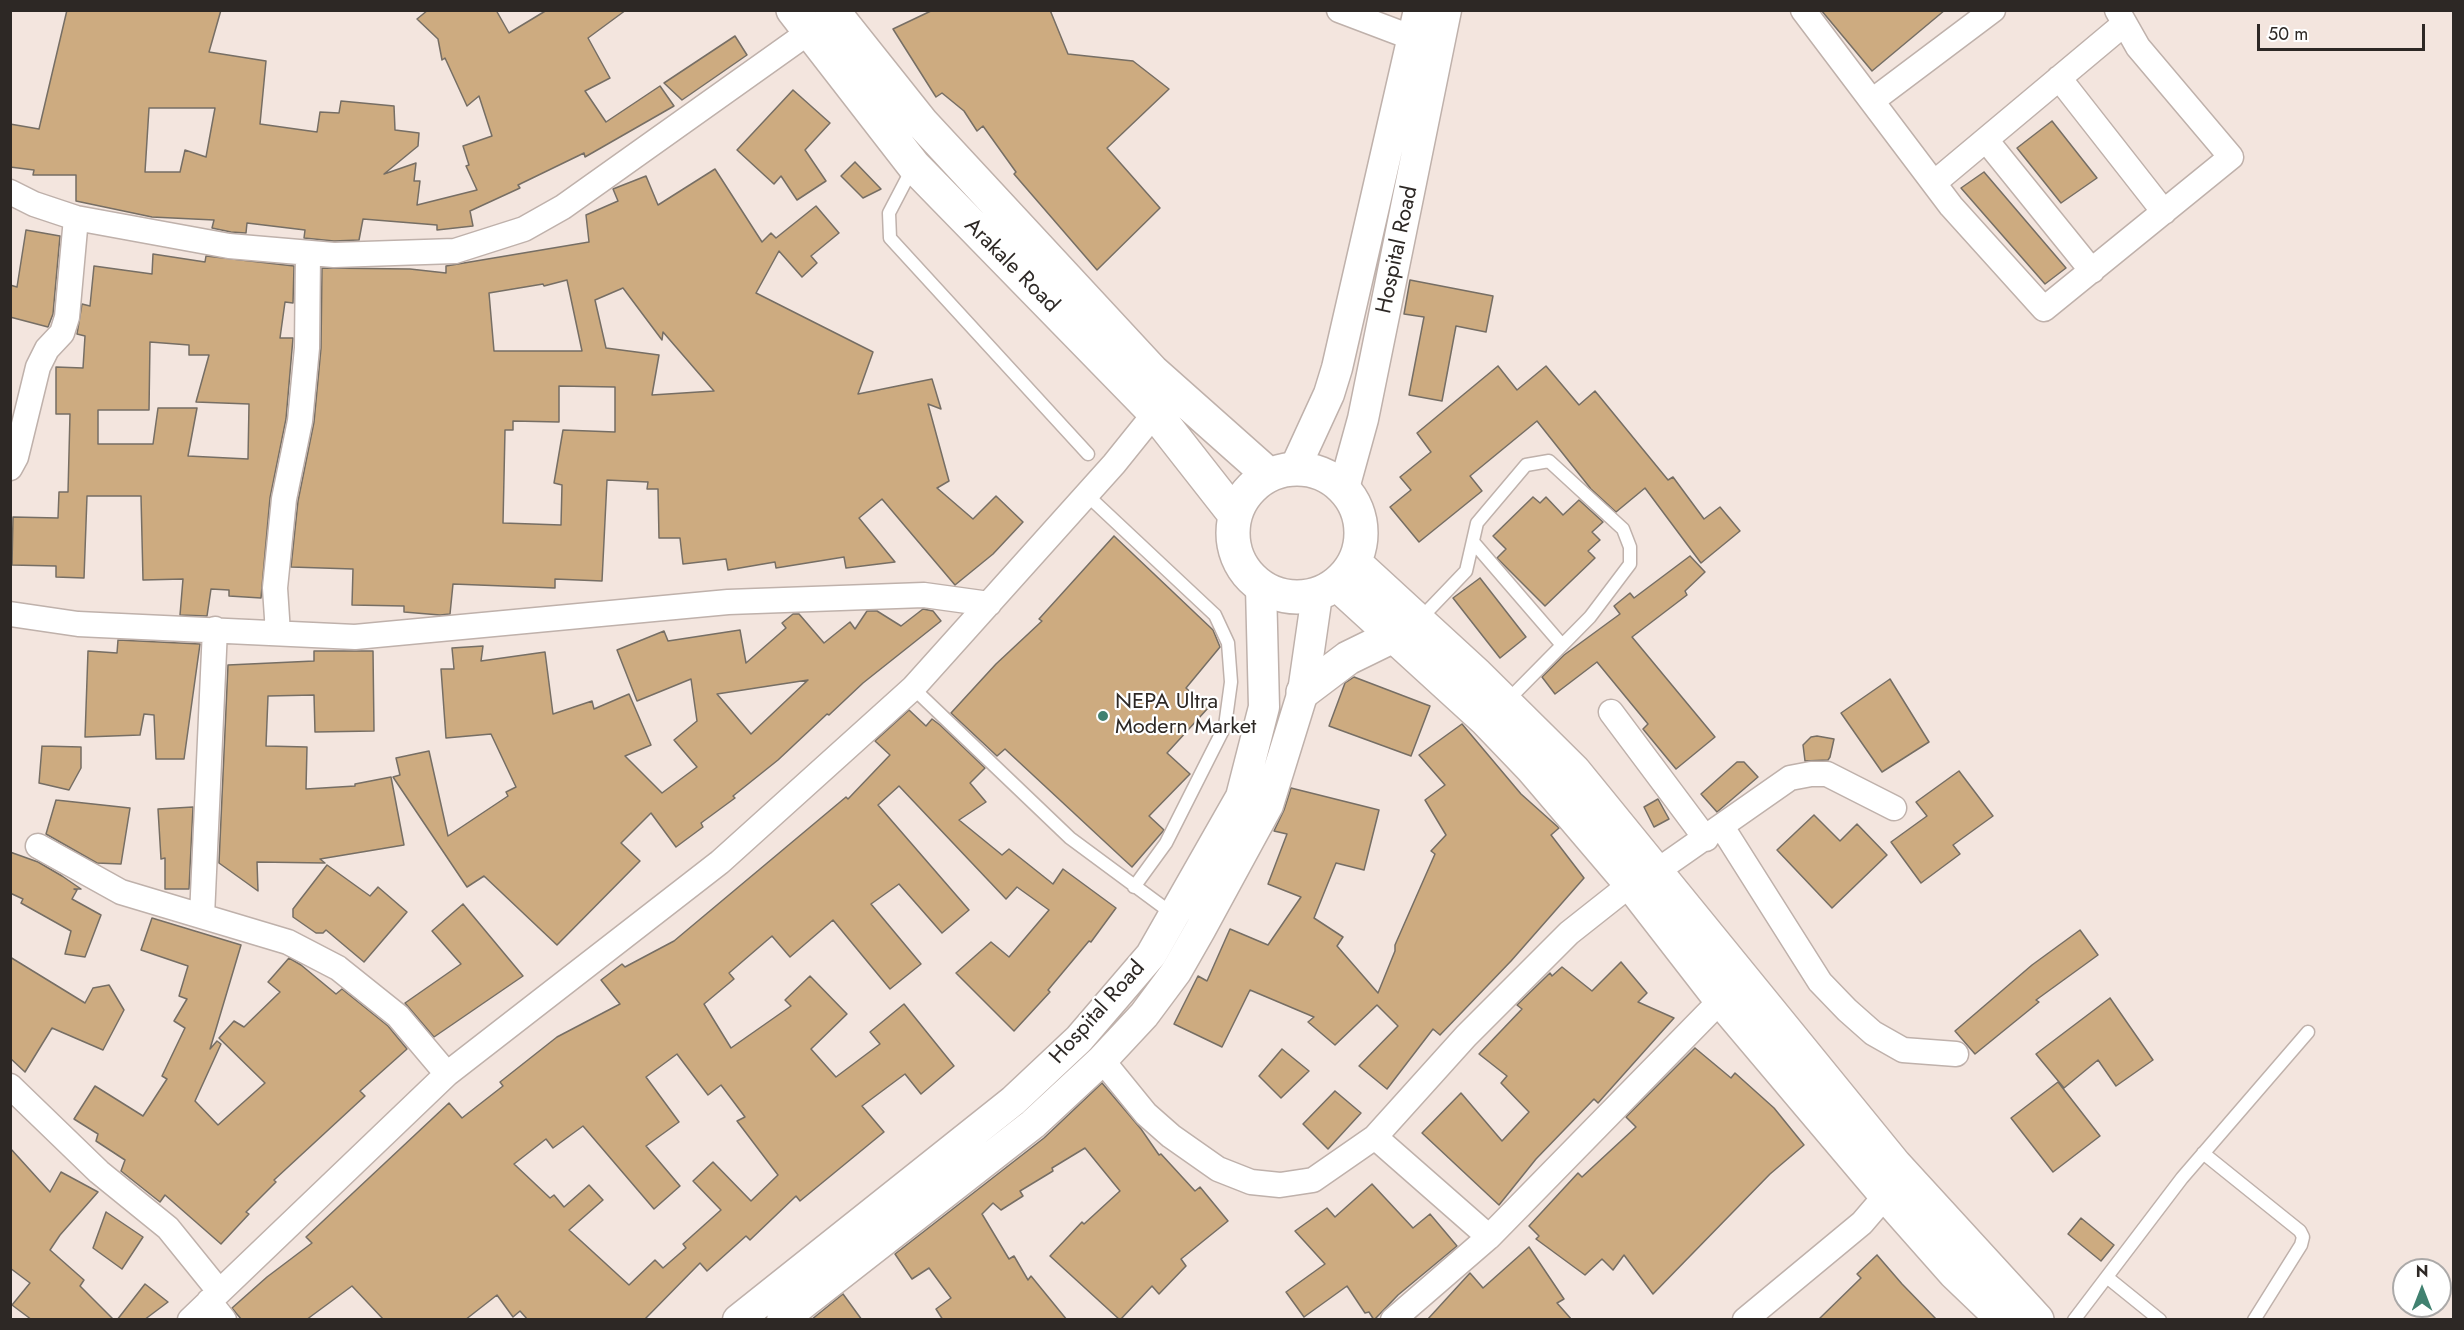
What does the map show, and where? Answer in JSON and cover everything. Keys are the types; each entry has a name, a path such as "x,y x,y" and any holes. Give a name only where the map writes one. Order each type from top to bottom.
{"main road":[{"name":"Arakale Road","path":"812,18 914,166 1155,413 1235,515"},
{"name":"Arakale Road","path":"812,18 922,123 1144,363 1282,472"},
{"path":"1282,472 1322,473 1344,488 1359,511 1362,537 1336,581 1286,597 1261,586 1242,568 1233,542 1235,515 1247,491 1282,472"},
{"path":"1336,581 1405,629 1496,711 1532,768 1644,878 1895,1165 2037,1320"},
{"path":"1303,693 1348,658 1405,629"},
{"path":"1644,878 1720,1000 1955,1274 2004,1320"}],"street":[{"path":"1338,10 1416,24"},
{"name":"Hospital Road","path":"1344,488 1363,419 1446,10"},
{"path":"1803,10 1951,206 2044,309 2231,157 2138,47 2120,17 2059,78 1934,183"},
{"path":"1872,101 1993,10"},
{"path":"10,192 34,204 76,218 229,246 308,253 384,255 455,250 524,229 563,207 812,18"},
{"name":"Hospital Road","path":"1282,472 1329,394 1337,368 1416,24"},
{"path":"2059,78 2164,212"},
{"path":"1986,140 2092,271"},
{"path":"10,468 16,457 38,367 47,349 62,333 67,317 76,218"},
{"path":"278,633 275,588 284,499 300,421 307,348 308,253"},
{"path":"190,1320 447,1074 720,862 913,688 1086,495 1155,413"},
{"name":"Hospital Road","path":"782,1320 1033,1124 1102,1060 1144,1015 1176,972 1268,805 1336,581"},
{"name":"Hospital Road","path":"738,1320 1021,1093 1087,1031 1151,955 1244,786 1264,707 1261,586"},
{"path":"10,614 78,624 355,637 728,602 924,595 988,604"},
{"path":"202,916 214,629"},
{"path":"1611,712 1714,833 1820,982 1847,1010 1873,1033 1903,1050 1956,1054"},
{"path":"1102,1060 1130,1096 1171,1136 1218,1169 1251,1182 1280,1185 1312,1180 1375,1137 1466,1036 1569,933 1644,878 1714,833 1790,778 1827,774 1894,808"},
{"path":"38,846 121,892 288,942 338,968 398,1016 447,1074"},
{"path":"1393,1320 1489,1238 1720,1000"},
{"path":"10,1086 99,1172 168,1228 214,1296 225,1320"},
{"path":"1375,1137 1489,1238"},
{"path":"1745,1320 1862,1223 1886,1196"}],"lane":[{"path":"914,166 889,213 890,238 1088,454"},
{"path":"1405,629 1466,571 1477,523 1517,472 1536,461 1549,461 1623,529 1630,547 1630,564 1590,617 1496,711"},
{"path":"1086,495 1215,615 1228,643 1231,682 1225,726 1166,843 1134,886"},
{"path":"1474,543 1562,645"},
{"path":"913,688 1070,838 1174,915"},
{"path":"2074,1320 2182,1178 2308,1032"},
{"path":"2203,1153 2300,1231 2301,1245 2254,1320"},
{"path":"2108,1278 2160,1320"}],"building":[{"path":"67,10 221,10 209,52 266,61 260,124 317,132 320,112 339,113 341,101 394,106 395,130 419,133 418,146 384,174 416,163 414,181 420,181 417,205 477,190 466,166 469,165 463,146 492,136 479,96 467,106 445,58 442,60 438,39 417,19 428,10 496,10 509,33 547,10 626,10 588,38 610,78 585,91 606,122 660,86 674,106 585,157 584,153 518,185 520,188 470,211 473,226 437,230 437,225 363,219 359,240 334,241 304,238 305,230 247,223 246,233 231,232 212,228 214,220 152,217 76,201 76,175 33,175 34,170 10,167 10,124 39,129","holes":["149,108 215,108 206,157 185,150 180,172 145,172"]},
{"path":"933,10 1050,10 1068,54 1133,61 1169,89 1107,148 1160,208 1097,270 1014,174 1016,172 983,126 977,131 964,111 942,93 936,97 893,29"},
{"path":"1821,10 1945,10 1872,71"},
{"path":"735,36 747,55 682,100 664,83"},
{"path":"793,90 830,123 805,150 826,181 797,200 781,176 774,184 737,150"},
{"path":"2052,121 2097,178 2061,203 2017,148"},
{"path":"855,162 881,189 863,198 841,176"},
{"path":"715,169 762,242 771,233 776,238 816,206 839,233 811,256 817,263 802,277 779,251 756,293 873,352 858,394 932,379 941,409 928,404 949,481 937,488 973,519 996,496 1023,522 993,554 955,585 882,499 859,518 895,562 846,568 844,557 776,568 775,562 728,570 726,559 683,564 680,538 659,538 658,489 647,489 648,482 607,480 602,581 555,579 555,588 453,584 450,614 440,615 404,612 404,606 352,605 353,569 291,567 298,501 314,422 321,348 322,268 410,269 446,273 446,266 589,242 586,215 618,201 613,189 646,176 658,205","holes":["567,280 582,351 494,351 489,293 543,284 544,286","623,288 662,340 663,332 714,391 652,395 659,355 606,348 595,300","559,386 615,387 615,432 563,430 554,483 562,485 561,525 503,523 505,430 513,430 513,421 559,422"]},
{"path":"1984,172 2066,268 2045,284 1961,188"},
{"path":"26,230 60,236 53,314 48,327 10,317 10,285 17,287"},
{"path":"153,254 205,262 206,256 294,266 293,303 285,302 280,338 293,338 286,419 270,498 261,598 229,596 229,590 211,589 207,616 180,615 183,579 143,580 141,496 87,496 84,578 56,577 56,566 12,565 13,517 58,518 59,492 68,492 70,414 56,414 56,367 83,368 85,336 77,334 82,304 90,306 94,266 152,274","holes":["150,342 189,345 189,355 209,355 196,402 249,404 248,459 188,456 197,408 158,408 153,444 98,444 98,410 149,410"]},
{"path":"1410,280 1493,296 1486,332 1456,326 1442,401 1409,395 1424,317 1404,314"},
{"path":"1498,366 1517,390 1546,366 1579,405 1595,391 1668,480 1673,477 1704,519 1720,507 1740,531 1701,563 1645,488 1616,512 1591,489 1537,421 1470,476 1482,491 1419,542 1390,507 1411,490 1400,477 1431,452 1417,433"},
{"path":"1533,497 1540,503 1546,497 1563,515 1579,500 1603,522 1592,532 1600,540 1588,551 1595,558 1545,606 1497,558 1506,549 1493,536"},
{"path":"1114,536 1213,630 1220,647 1186,688 1208,708 1167,753 1190,774 1149,816 1164,830 1132,867 1005,749 997,756 951,713 996,664 1042,621 1039,619"},
{"path":"1690,556 1705,572 1685,591 1687,595 1632,637 1715,737 1676,769 1643,729 1648,724 1597,662 1555,694 1542,677 1564,655 1620,614 1614,606 1630,593 1634,598"},
{"path":"1480,578 1526,637 1500,658 1453,598"},
{"path":"923,609 933,611 941,621 863,683 778,760 733,796 735,798 701,823 703,827 676,847 651,813 621,843 640,861 557,945 484,876 467,887 393,777 400,775 396,758 429,751 448,836 508,796 506,792 516,787 491,734 446,738 441,669 454,669 452,648 483,646 481,661 545,652 553,714 592,701 594,709 629,694 651,745 625,756 662,793 697,767 674,740 697,721 691,679 637,701 617,650 664,631 668,641 740,630 746,663 786,628 782,623 793,614 799,614 824,643 850,622 855,629 867,611 877,611 901,626","holes":["808,680 751,734 717,694"]},
{"path":"118,640 200,644 184,759 156,759 154,715 144,714 140,735 85,737 88,651 117,653"},
{"path":"314,651 373,651 374,731 315,732 314,695 268,696 266,746 307,747 306,789 355,786 355,784 391,777 404,845 320,859 325,863 257,862 258,891 219,863 228,665 314,661"},
{"path":"1354,677 1430,706 1411,756 1329,726 1345,683"},
{"path":"1890,679 1929,742 1882,772 1841,713"},
{"path":"909,710 926,726 932,719 985,768 970,783 986,802 959,820 1002,855 1009,849 1053,884 1063,869 1116,908 1091,942 1089,941 1048,990 1050,992 1014,1031 956,973 991,942 1009,957 1049,910 1017,887 1006,899 899,786 878,805 969,910 942,933 899,884 871,904 921,964 890,989 833,920 790,957 772,936 729,973 734,979 704,1004 731,1048 791,1006 785,1000 810,976 847,1014 811,1049 836,1077 880,1044 870,1032 904,1004 954,1066 921,1094 905,1074 862,1106 884,1132 800,1201 796,1196 750,1240 746,1236 707,1271 700,1263 644,1320 528,1320 520,1311 513,1317 497,1295 465,1320 384,1320 352,1286 306,1320 242,1320 232,1308 267,1277 312,1243 306,1237 449,1103 462,1118 503,1086 500,1082 557,1037 620,1004 601,980 622,964 625,967 674,941 846,797 848,799 890,755 875,741","holes":["677,1054 708,1095 721,1085 745,1117 737,1121 778,1175 751,1201 713,1162 693,1181 721,1210 683,1244 686,1248 663,1268 655,1260 629,1285 569,1230 603,1200 589,1185 564,1207 554,1195 550,1198 514,1164 546,1139 553,1148 583,1126 654,1209 680,1186 646,1146 679,1122 646,1077"]},
{"path":"1462,724 1521,794 1559,828 1551,835 1584,878 1511,961 1440,1035 1433,1029 1387,1089 1359,1066 1398,1026 1377,1005 1335,1045 1308,1022 1314,1017 1250,990 1222,1047 1174,1024 1198,976 1207,981 1230,929 1268,945 1301,897 1268,884 1287,834 1274,831 1291,788 1379,810 1364,870 1336,863 1314,918 1343,937 1337,946 1378,993 1395,951 1395,945 1435,854 1431,851 1446,835 1425,800 1445,785 1419,755"},
{"path":"1811,737 1834,739 1830,757 1828,760 1805,761 1803,745"},
{"path":"42,746 81,747 81,768 69,790 39,783"},
{"path":"1737,762 1744,762 1758,777 1717,812 1701,794"},
{"path":"1959,771 1993,816 1953,845 1960,854 1921,883 1891,842 1927,816 1916,802"},
{"path":"1658,799 1669,819 1654,827 1644,807"},
{"path":"56,800 130,808 121,864 97,863 46,834"},
{"path":"193,807 189,889 165,889 165,858 161,859 158,809"},
{"path":"1814,815 1840,841 1857,824 1887,855 1832,908 1777,850"},
{"path":"10,852 38,862 81,889 74,889 77,890 72,899 101,915 85,957 65,954 71,931 21,903 23,899 10,893"},
{"path":"327,865 370,896 378,887 407,912 364,962 326,930 323,933 316,933 293,917 293,909"},
{"path":"463,904 523,976 434,1037 405,1003 461,964 432,931"},
{"path":"152,918 241,945 210,1049 217,1041 221,1044 195,1101 218,1125 265,1083 219,1038 234,1021 244,1027 280,992 268,982 289,958 336,994 342,989 388,1026 407,1049 360,1091 365,1096 274,1180 276,1182 246,1212 249,1214 221,1244 165,1195 160,1202 121,1171 125,1160 96,1141 98,1134 74,1119 95,1086 143,1116 167,1079 162,1076 185,1028 174,1021 187,999 179,996 188,966 141,950"},
{"path":"2080,930 2098,955 2036,1000 2039,1002 1975,1054 1955,1031 2032,965"},
{"path":"10,957 85,1003 93,988 109,985 124,1010 103,1050 52,1028 25,1072 10,1058"},
{"path":"1621,962 1647,993 1638,1002 1674,1018 1598,1103 1594,1099 1536,1159 1499,1205 1422,1133 1461,1093 1502,1141 1529,1112 1501,1083 1507,1076 1479,1054 1522,1009 1517,1005 1550,973 1552,976 1562,967 1592,991"},
{"path":"2110,998 2153,1060 2116,1086 2098,1060 2064,1088 2036,1054"},
{"path":"1695,1048 1731,1078 1735,1073 1774,1108 1804,1145 1770,1174 1653,1294 1624,1255 1613,1270 1602,1259 1585,1275 1536,1239 1539,1236 1529,1226 1578,1173 1582,1177 1636,1127 1626,1117"},
{"path":"1282,1049 1309,1071 1281,1098 1259,1076"},
{"path":"2058,1082 2100,1136 2053,1172 2011,1118"},
{"path":"1102,1083 1141,1129 1159,1155 1161,1154 1195,1191 1200,1187 1228,1221 1181,1259 1186,1266 1159,1294 1152,1286 1120,1320 1050,1256 1082,1222 1084,1224 1120,1191 1085,1148 1020,1191 1023,1196 1001,1210 993,1203 982,1214 1009,1259 1014,1256 1028,1280 1031,1276 1067,1320 943,1320 936,1309 951,1298 929,1268 912,1279 895,1254 1044,1138"},
{"path":"1335,1091 1361,1113 1328,1149 1303,1124"},
{"path":"10,1148 50,1192 61,1172 98,1192 60,1235 50,1250 84,1280 80,1286 114,1320 32,1320 12,1305 30,1283 10,1268"},
{"path":"1372,1184 1413,1228 1430,1214 1457,1246 1398,1295 1374,1320 1369,1312 1365,1313 1347,1286 1304,1317 1286,1292 1325,1264 1295,1231 1327,1208 1335,1217"},
{"path":"106,1212 143,1237 122,1269 93,1248"},
{"path":"2081,1218 2114,1245 2101,1261 2068,1234"},
{"path":"1529,1247 1564,1299 1557,1303 1572,1320 1427,1320 1470,1273 1483,1288"},
{"path":"1877,1255 1937,1320 1818,1320 1861,1278 1857,1274"},
{"path":"145,1284 168,1302 144,1320 117,1320"},
{"path":"843,1294 862,1320 811,1320"}],"place":[{"name":"NEPA Ultra Modern Market","path":"1103,716"}]}
